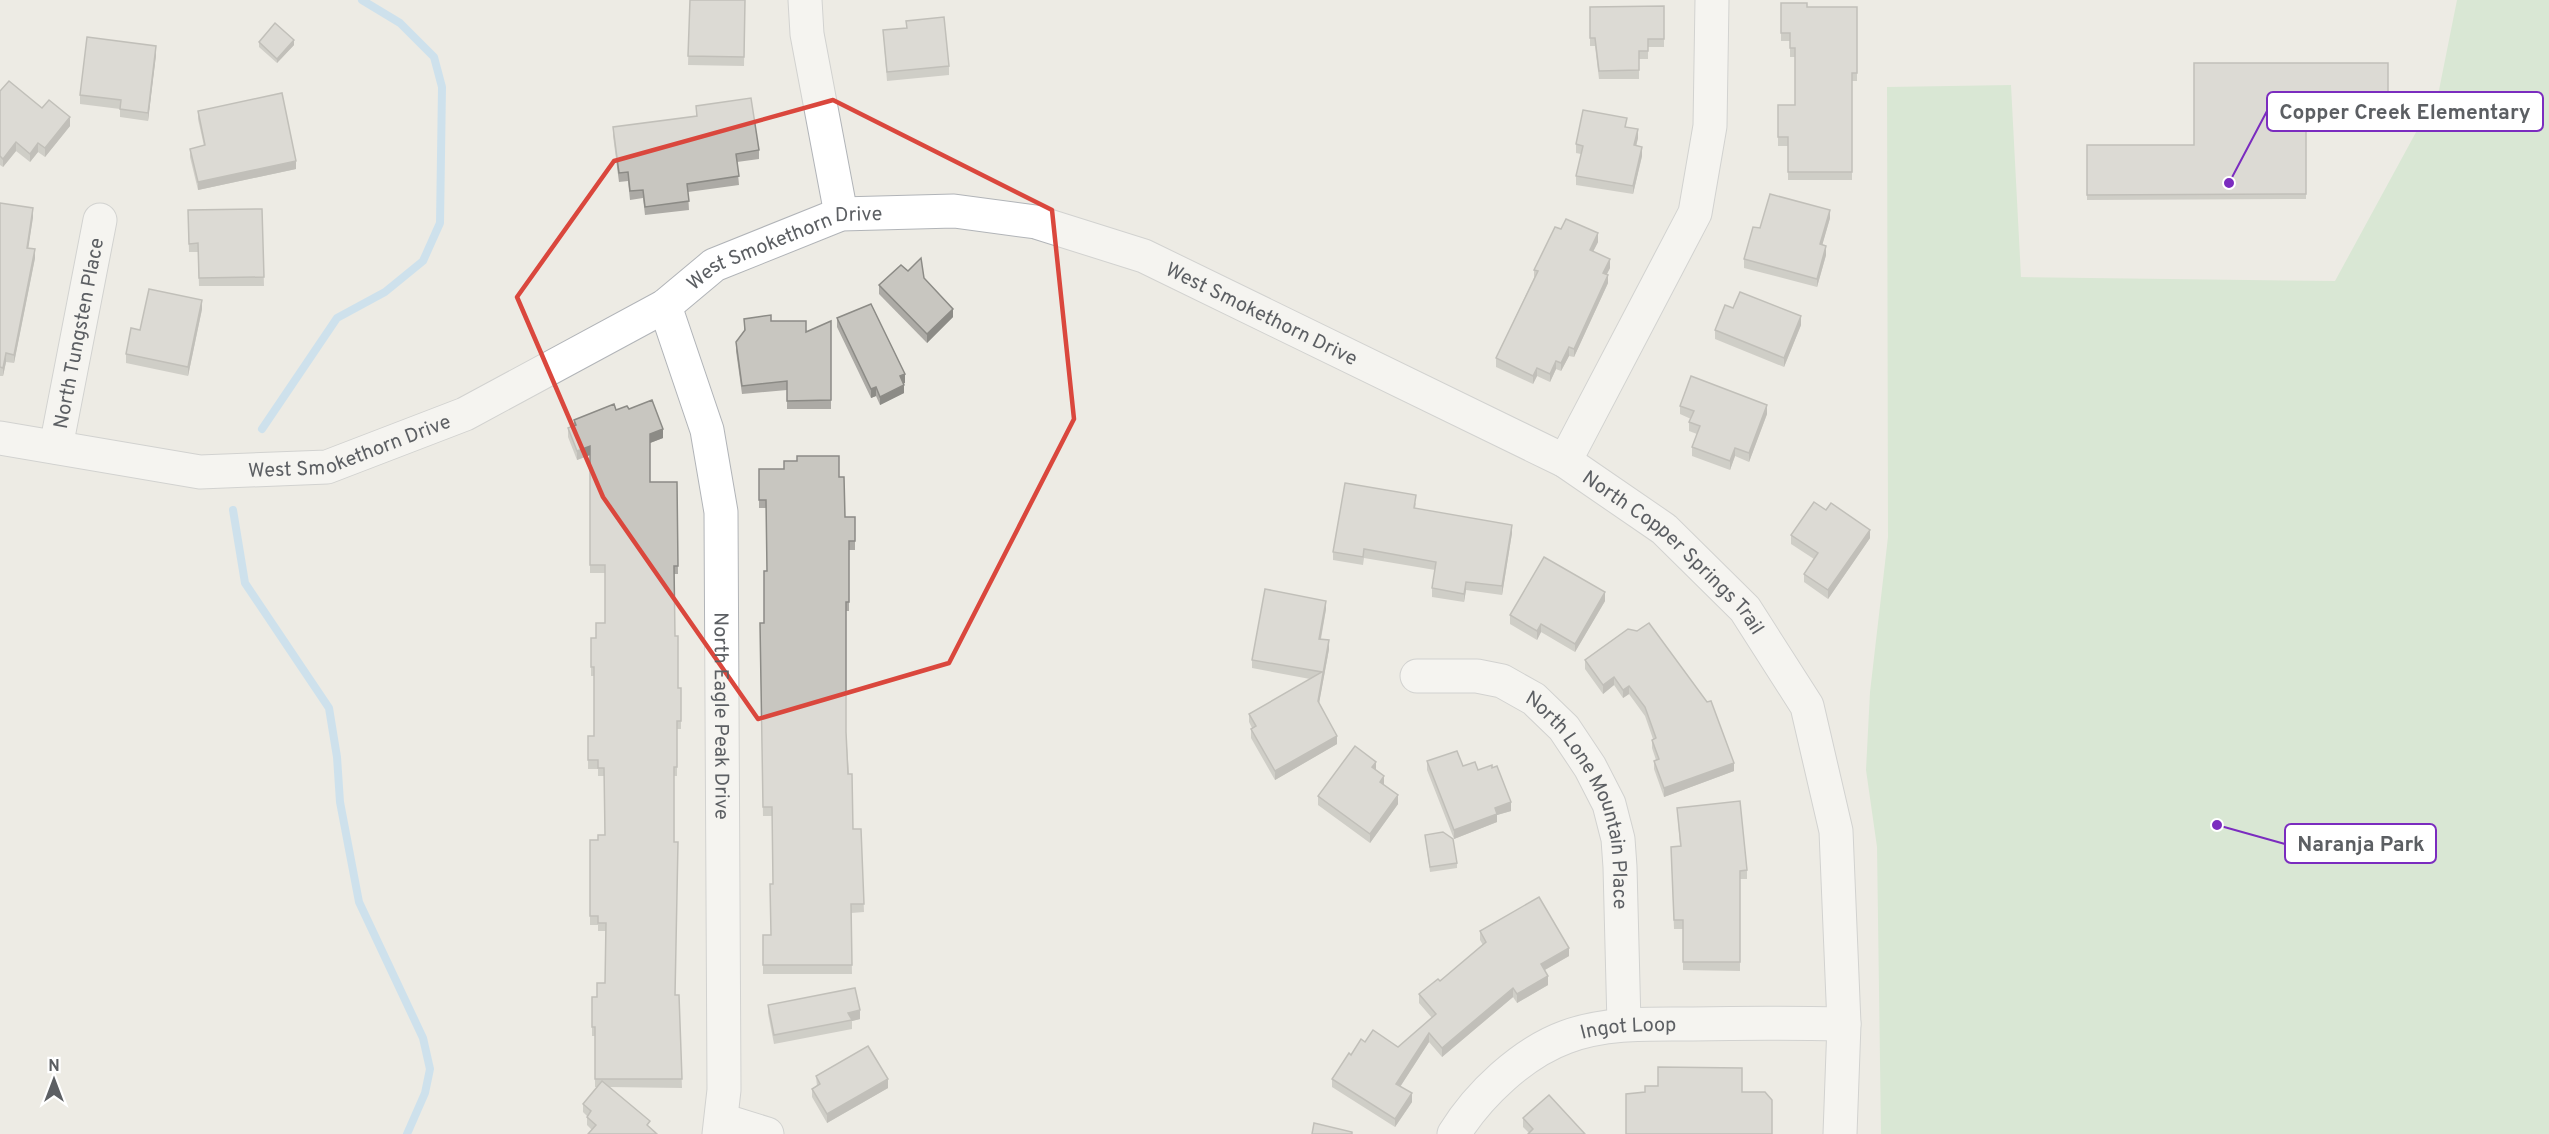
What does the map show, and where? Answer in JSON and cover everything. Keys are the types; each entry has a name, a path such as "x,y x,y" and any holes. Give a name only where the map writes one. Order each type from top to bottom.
{"street":[{"path":"805,0 807,34 841,214"},
{"name":"North Copper Springs Trail","path":"1712,0 1710,126 1695,213 1565,461 1664,529 1745,609 1807,706 1836,831 1844,1024 1840,1134"},
{"name":"West Smokethorn Drive","path":"0,438 200,472 327,467 465,414 665,306 714,265 841,214 954,211 1036,222 1144,256 1565,461"},
{"name":"North Tungsten Place","path":"56,447 100,220"},
{"name":"North Eagle Peak Drive","path":"665,306 707,430 721,512 724,1090 720,1127"},
{"name":"North Lone Mountain Place","path":"1417,676 1477,676 1502,681 1534,699 1556,721 1590,767 1609,804 1618,838 1624,1024"},
{"name":"Ingot Loop","path":"1454,1134 1467,1112 1499,1080 1537,1052 1566,1037 1624,1024 1844,1024"},
{"path":"720,1127 767,1134"}],"highlighted area":[{"path":"833,100 1052,210 1074,419 949,663 758,719 603,497 517,297 614,161"}],"green space":[{"path":"2457,0 2549,0 2549,1134 1881,1134 1877,847 1866,770 1870,692 1888,537 1887,87 2011,85 2021,277 2335,281 2439,90"}],"building":[{"path":"690,0 745,0 744,57 688,56"},
{"path":"1781,3 1807,3 1807,7 1857,7 1857,73 1852,73 1852,172 1788,172 1788,137 1778,137 1778,105 1795,105 1795,48 1790,48 1790,33 1781,33"},
{"path":"1664,6 1664,39 1648,39 1648,51 1639,51 1639,70 1599,71 1595,38 1590,38 1590,7"},
{"path":"944,17 949,66 887,72 883,30 907,28 906,21"},
{"path":"275,23 294,40 277,59 259,42"},
{"path":"87,37 156,46 148,113 120,109 121,100 80,95"},
{"path":"2194,63 2388,63 2388,114 2306,114 2306,194 2087,195 2087,145 2194,145"},
{"path":"9,81 42,108 49,100 70,117 45,148 38,143 30,154 16,142 3,159 0,156 0,91"},
{"path":"282,93 296,161 198,182 190,149 205,145 198,111"},
{"path":"751,98 759,150 736,154 739,176 687,184 689,201 645,207 643,190 630,191 628,172 619,173 613,127 697,116 696,106"},
{"path":"1583,110 1627,118 1625,127 1638,129 1634,145 1642,147 1633,186 1576,176 1583,146 1576,144"},
{"path":"1770,194 1830,210 1820,244 1826,246 1817,279 1744,259 1753,227 1760,228"},
{"path":"0,203 33,208 27,248 35,249 14,355 6,353 3,368 0,367"},
{"path":"262,209 264,277 199,278 198,243 189,244 188,210"},
{"path":"1566,219 1598,233 1590,250 1610,259 1603,273 1608,275 1574,349 1569,347 1561,363 1556,361 1550,374 1537,368 1533,376 1496,358 1538,271 1534,270 1555,227 1561,229"},
{"path":"921,258 924,278 953,309 927,334 879,285 901,265 908,271"},
{"path":"149,289 202,300 188,367 126,354 131,328 140,330"},
{"path":"1740,292 1801,316 1784,358 1715,330 1725,305 1733,308"},
{"path":"871,304 905,374 900,376 904,385 880,397 876,387 871,389 837,318"},
{"path":"771,315 771,321 806,321 806,332 831,321 831,400 787,401 787,381 742,386 736,342 745,330 744,319"},
{"path":"1691,376 1767,405 1749,453 1735,448 1730,461 1692,447 1700,426 1689,422 1694,411 1680,406"},
{"path":"652,400 663,429 650,434 650,482 677,482 678,566 674,566 675,636 678,636 678,688 681,688 681,721 677,721 677,767 674,767 674,842 678,842 675,995 679,995 682,1079 595,1079 595,1027 592,1027 592,997 597,997 597,983 605,983 606,923 598,923 598,916 590,916 590,840 598,840 598,835 605,835 604,768 598,768 598,760 588,760 588,736 594,736 594,667 591,667 591,638 596,638 596,623 605,623 605,565 590,565 590,446 577,451 568,428 576,425 574,420 614,404 616,410 627,406 629,409"},
{"path":"797,456 839,456 839,477 844,477 845,517 855,517 855,541 849,541 849,602 846,602 846,732 848,774 852,774 853,829 861,829 864,904 851,904 852,965 763,965 763,935 771,935 770,884 773,884 772,807 763,807 760,623 764,623 764,571 767,571 766,500 759,500 759,469 784,469 784,461 797,461"},
{"path":"1345,483 1416,495 1414,508 1512,525 1502,586 1466,582 1464,594 1432,588 1436,562 1364,549 1363,557 1333,552"},
{"path":"1814,502 1826,510 1831,503 1870,530 1828,590 1804,574 1818,553 1791,535"},
{"path":"1544,557 1605,592 1575,644 1541,624 1537,631 1510,615"},
{"path":"1265,589 1326,601 1319,639 1329,640 1318,701 1337,736 1275,771 1251,729 1256,726 1249,714 1322,672 1252,660"},
{"path":"1649,623 1707,702 1711,701 1734,763 1664,788 1654,761 1659,759 1652,740 1656,738 1645,707 1629,686 1623,690 1614,677 1603,685 1585,660 1628,629 1637,631"},
{"path":"1355,746 1376,762 1372,767 1384,776 1380,782 1398,795 1370,834 1318,796"},
{"path":"1457,751 1463,766 1475,762 1478,770 1492,765 1492,768 1497,766 1511,802 1495,808 1497,814 1454,830 1427,761"},
{"path":"1740,801 1747,870 1740,871 1740,962 1683,962 1683,920 1674,920 1671,847 1681,846 1677,808"},
{"path":"1443,832 1453,839 1457,863 1430,867 1425,835"},
{"path":"1539,897 1569,948 1541,964 1548,976 1517,994 1513,988 1442,1048 1429,1033 1396,1084 1412,1093 1395,1119 1332,1079 1349,1053 1351,1055 1361,1039 1365,1042 1373,1030 1398,1047 1436,1014 1419,994 1438,979 1440,981 1486,942 1480,931"},
{"path":"855,988 860,1010 848,1013 852,1020 774,1035 768,1005"},
{"path":"868,1046 888,1079 827,1114 812,1089 820,1084 816,1076"},
{"path":"1658,1067 1742,1068 1742,1092 1765,1092 1772,1100 1772,1134 1626,1134 1626,1094 1645,1092 1645,1086 1658,1086"},
{"path":"602,1081 650,1121 647,1125 657,1134 588,1134 596,1125 587,1117 591,1111 583,1104"},
{"path":"1549,1095 1585,1134 1528,1134 1533,1129 1523,1118"},
{"path":"1314,1123 1352,1132 1352,1134 1312,1134"}],"waterway":[{"path":"262,429 337,318 385,292 423,261 440,223 442,87 434,57 400,23 362,0"},
{"path":"233,510 245,583 329,708 337,757 340,802 359,902 423,1038 430,1069 425,1093 407,1134"}],"place":[{"name":"Copper Creek Elementary","path":"2229,183"},
{"name":"Naranja Park","path":"2217,825"}]}
